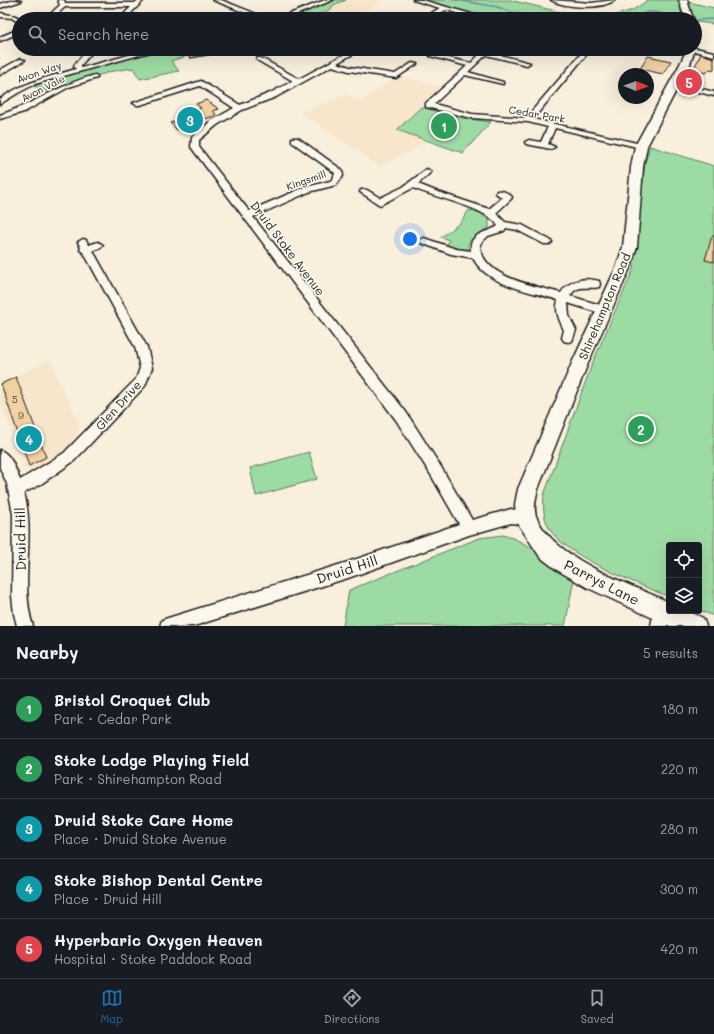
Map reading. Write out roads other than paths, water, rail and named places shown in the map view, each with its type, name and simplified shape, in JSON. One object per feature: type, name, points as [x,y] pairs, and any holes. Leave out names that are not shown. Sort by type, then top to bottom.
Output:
[{"type":"main road","points":[[683,0],[687,12]]},
{"type":"main road","name":"Shirehampton Road","points":[[526,518],[525,504],[528,489],[561,412],[580,362],[623,268],[630,247],[634,223],[637,167],[640,146],[674,84],[687,56]]},
{"type":"main road","name":"Parrys Lane","points":[[526,518],[547,550],[564,563],[660,619],[695,626]]},
{"type":"street","points":[[128,12],[140,0]]},
{"type":"street","points":[[216,0],[248,12]]},
{"type":"street","points":[[298,12],[330,0]]},
{"type":"street","points":[[416,0],[460,12]]},
{"type":"street","points":[[554,0],[588,5],[601,4],[612,0]]},
{"type":"street","points":[[0,6],[18,1]]},
{"type":"street","points":[[57,12],[62,2],[135,5]]},
{"type":"street","points":[[437,12],[445,8]]},
{"type":"street","points":[[0,15],[12,17]]},
{"type":"street","points":[[0,39],[12,33]]},
{"type":"street","points":[[702,52],[714,54]]},
{"type":"street","points":[[79,69],[77,67],[78,64],[85,56]]},
{"type":"street","name":"Avon Way","points":[[0,102],[27,86],[79,69],[130,56]]},
{"type":"street","name":"Druid Stoke Avenue","points":[[346,56],[273,95],[239,108],[214,123],[195,139],[194,143],[247,216],[401,416],[436,471],[469,528]]},
{"type":"street","points":[[437,56],[472,65]]},
{"type":"street","points":[[464,73],[482,56]]},
{"type":"street","points":[[505,56],[523,61]]},
{"type":"street","points":[[528,120],[582,56]]},
{"type":"street","points":[[258,59],[298,81]]},
{"type":"street","points":[[0,73],[22,60]]},
{"type":"street","points":[[332,64],[386,76],[396,76],[414,64]]},
{"type":"street","points":[[464,73],[497,80]]},
{"type":"street","name":"Cedar Park","points":[[464,73],[429,105],[472,116],[528,120],[640,146]]},
{"type":"street","name":"Avon Vale","points":[[0,117],[21,110],[67,86],[95,77]]},
{"type":"street","points":[[137,103],[201,83],[239,108]]},
{"type":"street","points":[[674,84],[714,94]]},
{"type":"street","points":[[529,142],[548,146],[552,126]]},
{"type":"street","name":"Kingsmill","points":[[247,216],[306,190],[333,183],[337,180],[339,172],[294,139]]},
{"type":"street","points":[[364,192],[380,202],[412,184],[427,172]]},
{"type":"street","points":[[412,184],[490,214],[503,225],[519,227],[547,242]]},
{"type":"street","points":[[490,214],[508,196],[500,193]]},
{"type":"street","points":[[503,225],[501,229],[485,234],[475,243],[475,255],[487,270],[499,278],[603,310]]},
{"type":"street","points":[[424,241],[441,244],[455,252],[475,255]]},
{"type":"street","name":"Glen Drive","points":[[17,489],[36,479],[69,457],[141,382],[146,368],[141,347],[84,246],[98,245]]},
{"type":"street","points":[[568,338],[570,330],[561,308],[567,291],[572,286],[580,283],[595,284]]},
{"type":"street","name":"Druid Hill","points":[[0,456],[17,489],[21,511],[22,529],[20,596],[22,616],[25,626]]},
{"type":"street","name":"Druid Hill","points":[[168,626],[348,570],[469,528],[512,516],[526,518]]},
{"type":"waterway","points":[[456,0],[498,7],[510,12]]},
{"type":"waterway","points":[[648,12],[655,12]]},
{"type":"waterway","points":[[702,20],[714,19]]},
{"type":"place","name":"Hyperbaric Oxygen Heaven","points":[[689,82]]},
{"type":"place","name":"Druid Stoke Care Home","points":[[190,120]]},
{"type":"place","name":"Bristol Croquet Club","points":[[444,126]]},
{"type":"place","name":"Stoke Lodge Playing Field","points":[[641,429]]},
{"type":"place","name":"Stoke Bishop Dental Centre","points":[[29,439]]}]
